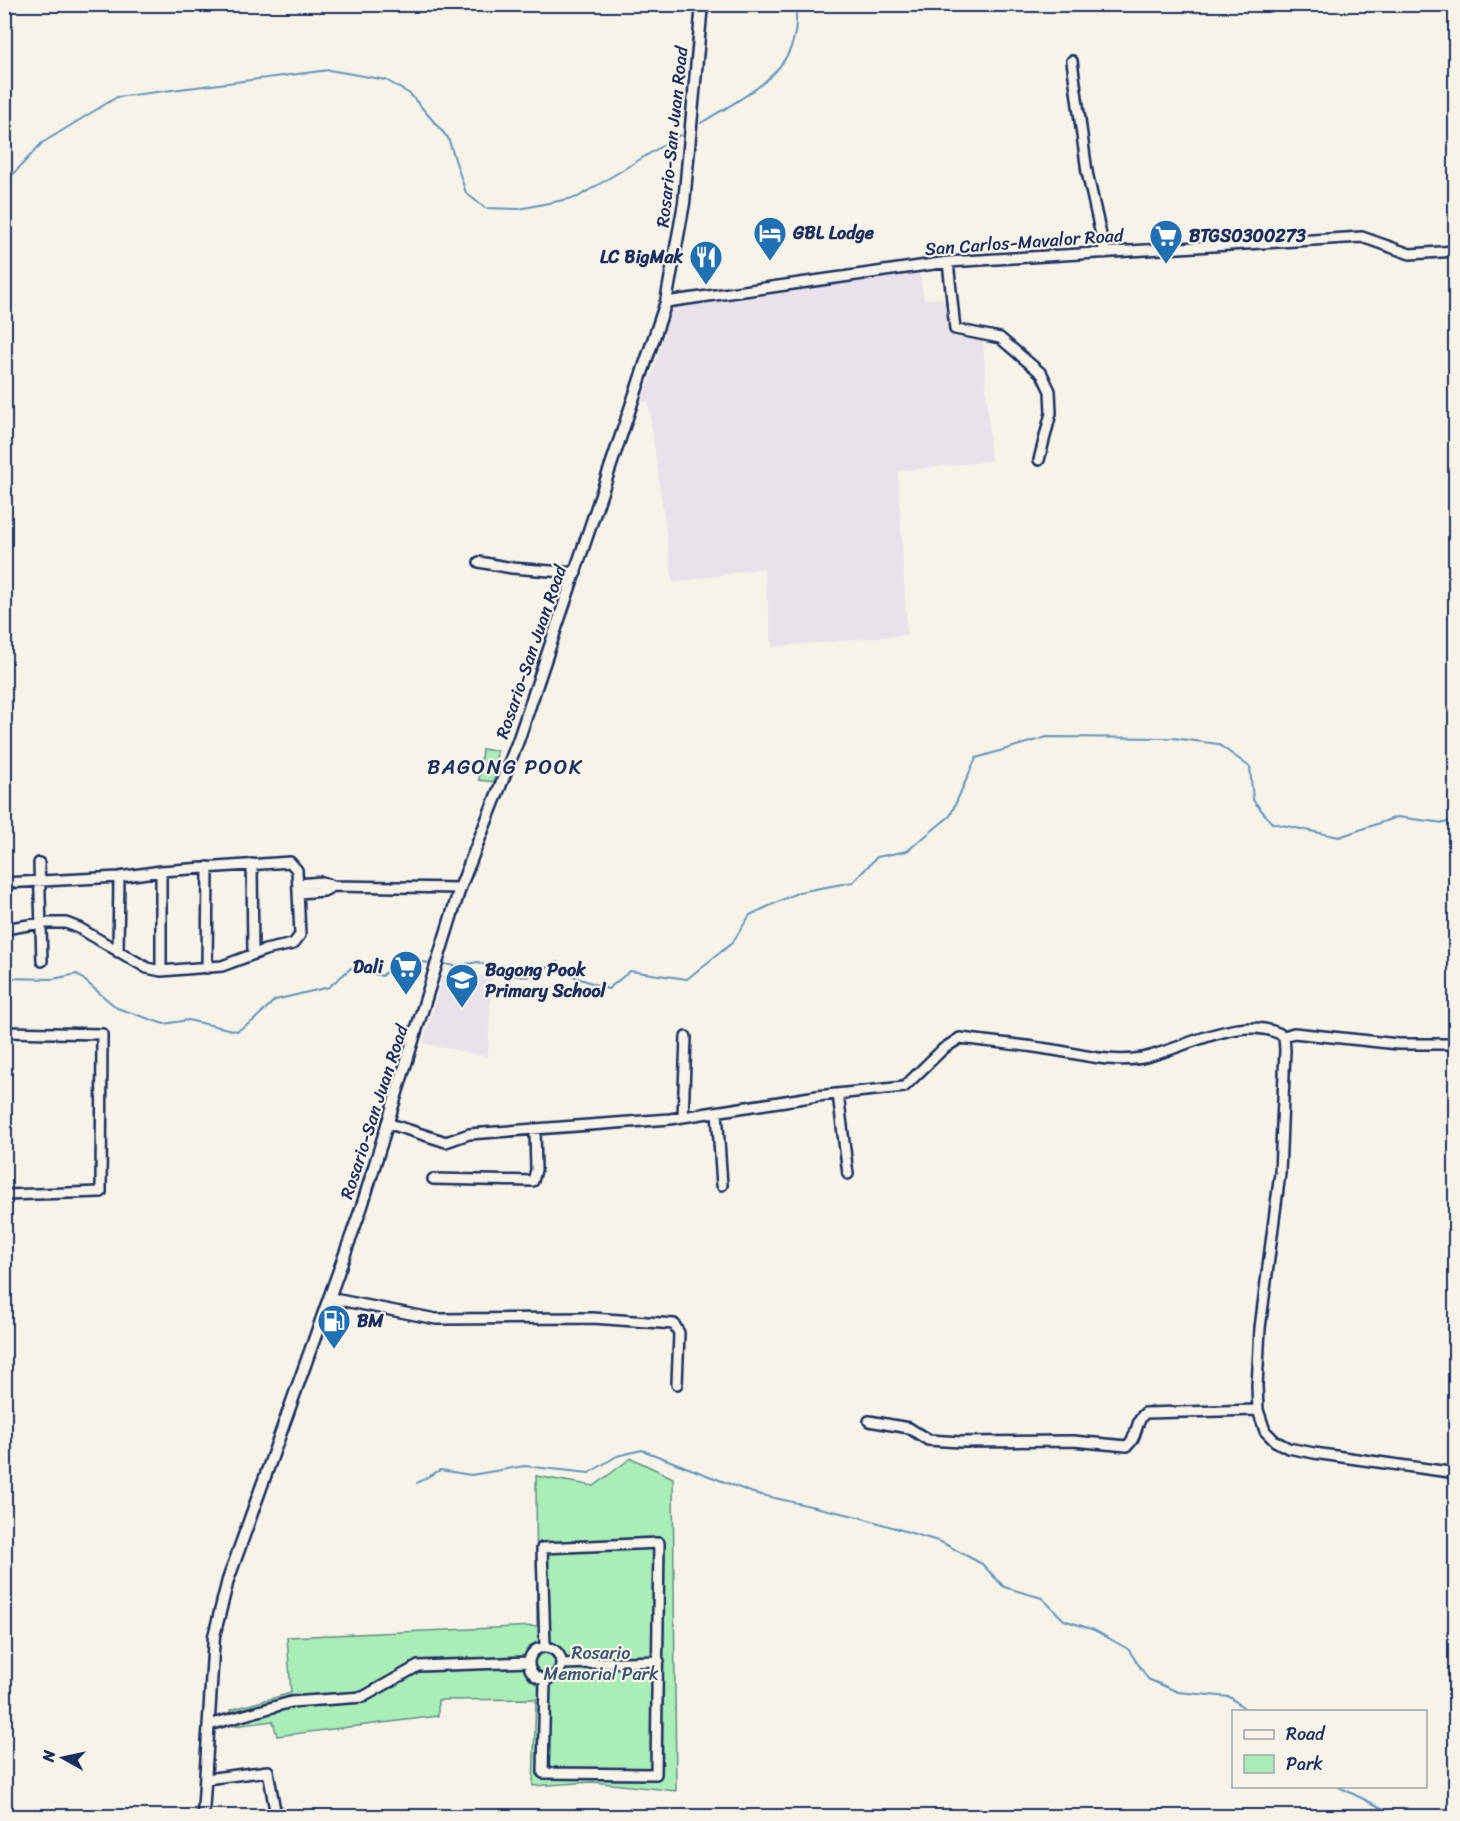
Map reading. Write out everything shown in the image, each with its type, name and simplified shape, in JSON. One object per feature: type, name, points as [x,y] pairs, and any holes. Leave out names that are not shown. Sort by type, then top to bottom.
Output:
[{"type":"main road","name":"Rosario-San Juan Road","points":[[203,1816],[214,1636],[219,1610],[329,1298],[387,1123],[460,888],[518,741],[666,302],[684,203],[702,4]]},
{"type":"street","points":[[1072,61],[1087,172],[1105,253]]},
{"type":"street","name":"San Carlos-Mavalor Road","points":[[666,302],[948,262],[1362,237],[1410,254],[1455,251]]},
{"type":"street","points":[[948,262],[955,329],[963,333],[978,331],[1000,338],[1042,374],[1050,391],[1051,413],[1039,460]]},
{"type":"street","points":[[479,562],[512,568],[576,573]]},
{"type":"street","points":[[39,863],[42,961]]},
{"type":"street","points":[[4,883],[119,877],[208,867],[294,863],[298,888],[300,935],[297,941],[229,964],[161,971],[147,968],[79,928],[66,923],[41,923],[4,929]]},
{"type":"street","points":[[252,864],[253,954]]},
{"type":"street","points":[[207,968],[208,867]]},
{"type":"street","points":[[160,871],[161,971]]},
{"type":"street","points":[[118,952],[119,877]]},
{"type":"street","points":[[298,888],[322,882],[333,886],[460,888]]},
{"type":"street","points":[[387,1123],[446,1142],[469,1134],[535,1131],[683,1117],[838,1094],[904,1087],[943,1049],[960,1038],[1046,1048],[1108,1060],[1143,1058],[1201,1037],[1244,1029],[1274,1030],[1284,1036],[1294,1033],[1398,1044],[1455,1044]]},
{"type":"street","points":[[4,1032],[102,1034],[102,1068],[101,1192],[4,1195]]},
{"type":"street","points":[[1284,1036],[1280,1173],[1260,1328],[1258,1410],[1265,1431],[1275,1441],[1288,1448],[1455,1473]]},
{"type":"street","points":[[683,1117],[686,1037]]},
{"type":"street","points":[[838,1094],[848,1174]]},
{"type":"street","points":[[717,1112],[722,1185]]},
{"type":"street","points":[[433,1179],[533,1181],[536,1170],[535,1131]]},
{"type":"street","points":[[329,1298],[436,1319],[593,1318],[674,1324],[679,1334],[677,1384]]},
{"type":"street","points":[[869,1421],[909,1428],[928,1440],[1073,1442],[1127,1446],[1133,1441],[1140,1417],[1145,1413],[1258,1410]]},
{"type":"street","points":[[545,1647],[542,1548],[659,1543],[656,1774],[543,1773],[545,1679]]},
{"type":"street","points":[[545,1647],[555,1650],[561,1664],[554,1676],[545,1679],[535,1676],[529,1662],[534,1651],[545,1647]]},
{"type":"street","points":[[561,1664],[658,1660]]},
{"type":"street","points":[[210,1725],[291,1702],[363,1697],[418,1666],[529,1662]]},
{"type":"street","points":[[206,1779],[268,1771],[276,1816]]},
{"type":"shaded area","points":[[919,271],[924,299],[949,298],[954,337],[983,341],[991,461],[898,471],[907,635],[772,647],[764,568],[673,583],[648,401],[640,403],[654,370],[672,304]]},
{"type":"shaded area","name":"Bagong Pook Primary School","points":[[443,975],[492,976],[488,1057],[423,1043]]},
{"type":"green space","points":[[482,749],[497,751],[494,782],[479,780]]},
{"type":"green space","name":"Rosario Memorial Park","points":[[631,1458],[673,1478],[676,1791],[593,1782],[533,1786],[536,1699],[438,1700],[438,1716],[277,1736],[273,1721],[233,1726],[230,1710],[291,1693],[287,1637],[537,1626],[536,1476],[594,1486]]},
{"type":"waterway","points":[[701,123],[743,98],[769,78],[780,66],[789,52],[794,37],[796,4]]},
{"type":"waterway","points":[[4,184],[42,143],[117,97],[329,70],[386,80],[410,94],[448,138],[466,193],[485,208],[519,209],[578,197],[680,135]]},
{"type":"waterway","points":[[439,963],[455,966],[478,962],[505,974],[527,977],[558,962],[575,977],[608,989],[630,971],[687,979],[732,943],[750,915],[799,892],[853,882],[877,857],[907,851],[950,816],[976,758],[1047,737],[1173,738],[1218,744],[1250,767],[1253,800],[1272,823],[1339,837],[1397,817],[1444,823],[1456,819]]},
{"type":"waterway","points":[[4,978],[53,979],[77,974],[117,1008],[164,1024],[188,1020],[237,1031],[253,1021],[275,1000],[329,987],[351,968],[382,976],[396,960],[433,963]]},
{"type":"waterway","points":[[417,1483],[440,1470],[471,1475],[524,1466],[589,1473],[617,1456],[642,1450],[753,1493],[859,1517],[941,1542],[982,1564],[1004,1587],[1042,1598],[1064,1620],[1094,1630],[1128,1649],[1148,1679],[1178,1692],[1230,1697],[1246,1710]]},
{"type":"waterway","points":[[1341,1788],[1398,1816]]},
{"type":"place","name":"GBL Lodge","points":[[770,262]]},
{"type":"place","name":"BTGS0300273","points":[[1166,265]]},
{"type":"place","name":"LC BigMak","points":[[706,286]]},
{"type":"place","name":"Dali","points":[[406,996]]},
{"type":"place","name":"Bagong Pook Primary School","points":[[462,1009]]},
{"type":"place","name":"BM","points":[[334,1350]]},
{"type":"district","name":"BAGONG POOK","points":[[505,767]]}]
